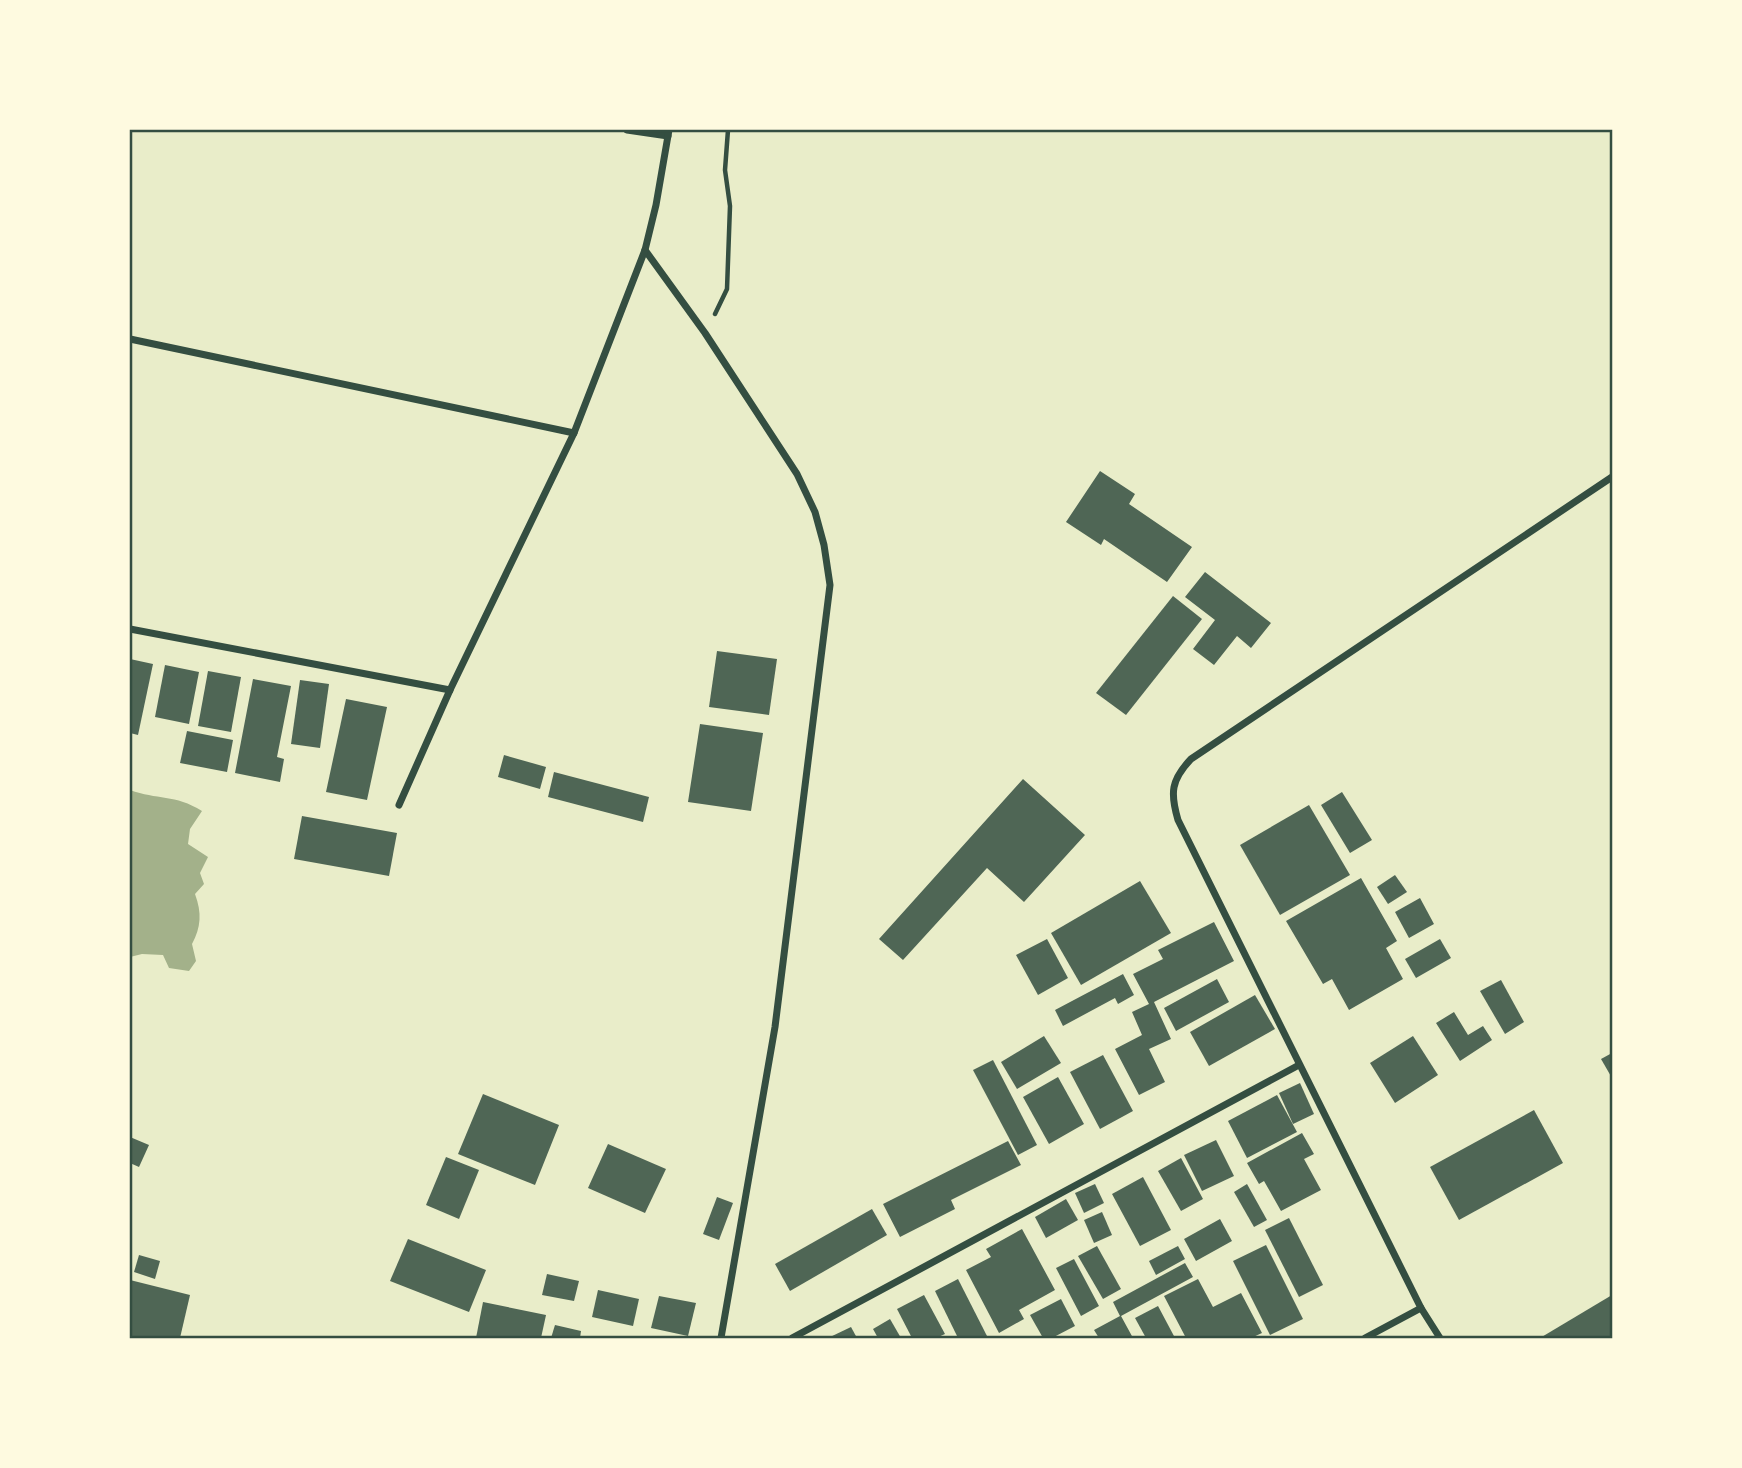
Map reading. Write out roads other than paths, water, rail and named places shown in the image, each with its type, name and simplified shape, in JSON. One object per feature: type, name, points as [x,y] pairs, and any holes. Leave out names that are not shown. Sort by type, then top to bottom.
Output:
[{"type":"street","points":[[399,805],[450,690],[575,433],[645,250],[656,205],[668,133],[627,130]]},
{"type":"street","points":[[645,250],[705,334],[797,474],[815,512],[824,545],[830,585],[775,1027],[721,1339]]},
{"type":"street","points":[[130,339],[575,433]]},
{"type":"street","points":[[1440,1339],[1421,1308],[1178,820],[1173,803],[1173,787],[1178,772],[1191,759],[1612,477]]},
{"type":"street","points":[[130,629],[450,690]]},
{"type":"street","points":[[792,1339],[1299,1065]]},
{"type":"street","points":[[1366,1339],[1421,1308]]}]
